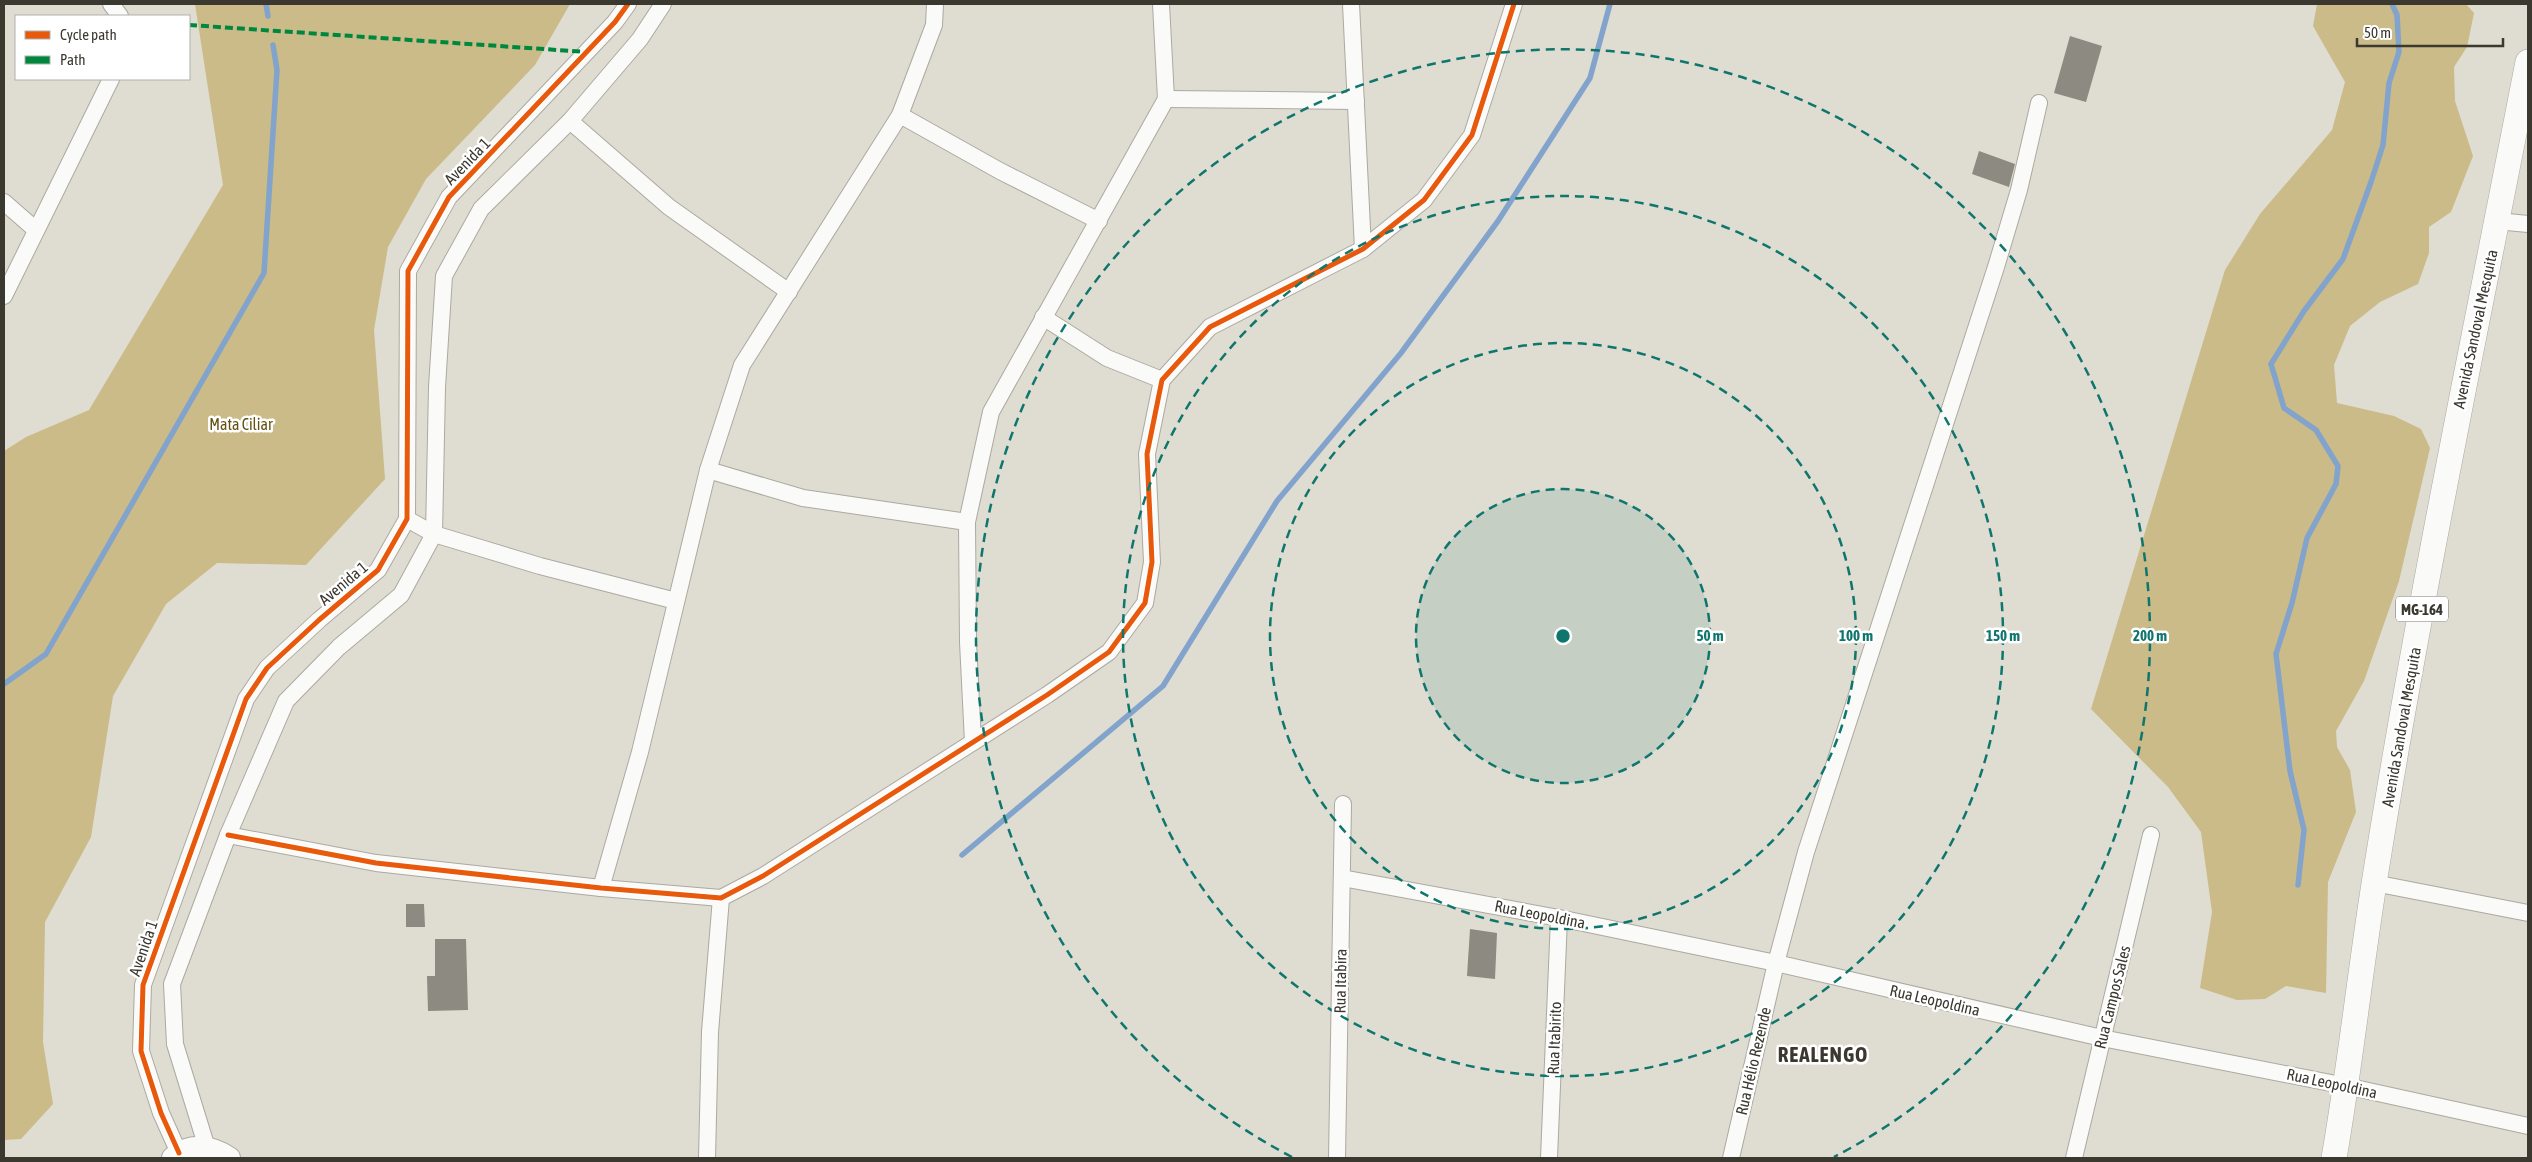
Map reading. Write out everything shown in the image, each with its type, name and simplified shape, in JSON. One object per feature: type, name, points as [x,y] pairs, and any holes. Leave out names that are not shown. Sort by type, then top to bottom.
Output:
[{"type":"main road","name":"Avenida Sandoval Mesquita","points":[[2334,1158],[2346,1086],[2374,883],[2451,447],[2528,62]]},
{"type":"main road","points":[[176,1156],[192,1148],[207,1148],[220,1152],[229,1158]]},
{"type":"street","points":[[111,4],[119,15]]},
{"type":"street","name":"Avenida 1","points":[[176,1156],[141,1051],[143,985],[246,699],[267,668],[318,620],[378,570],[407,519],[408,271],[449,197],[615,22],[628,4]]},
{"type":"street","points":[[207,1148],[175,1044],[172,984],[228,836],[286,701],[338,647],[401,595],[434,534],[437,387],[444,276],[481,209],[570,121],[640,39],[663,4]]},
{"type":"street","points":[[600,888],[640,752],[708,470],[742,365],[900,115],[934,26],[935,4]]},
{"type":"street","points":[[973,742],[968,642],[967,522],[991,412],[1166,99],[1161,4]]},
{"type":"street","points":[[1351,4],[1363,249]]},
{"type":"street","points":[[228,836],[376,863],[600,888],[721,898],[763,876],[973,742],[1108,652],[1145,603],[1152,562],[1147,454],[1162,380],[1210,327],[1363,249],[1424,200],[1472,135],[1514,4]]},
{"type":"street","points":[[4,296],[111,80]]},
{"type":"street","points":[[1166,99],[1356,101]]},
{"type":"street","name":"Rua Hélio Rezende","points":[[1731,1158],[1776,963],[1809,842],[1996,267],[2018,190],[2039,103]]},
{"type":"street","points":[[900,115],[1000,171],[1099,221]]},
{"type":"street","points":[[570,121],[669,207],[789,292]]},
{"type":"street","points":[[4,202],[36,230]]},
{"type":"street","points":[[2497,221],[2528,224]]},
{"type":"street","points":[[1043,317],[1107,358],[1162,380]]},
{"type":"street","points":[[708,470],[804,498],[967,522]]},
{"type":"street","points":[[407,519],[434,534],[540,566],[676,601]]},
{"type":"street","name":"Rua Itabira","points":[[1337,1158],[1343,804]]},
{"type":"street","name":"Rua Campos Sales","points":[[2074,1158],[2151,836]]},
{"type":"street","name":"Rua Leopoldina","points":[[1342,878],[1559,918],[1776,963],[2102,1038],[2346,1086],[2528,1126]]},
{"type":"street","points":[[2374,883],[2528,913]]},
{"type":"street","points":[[707,1158],[710,1032],[721,898]]},
{"type":"street","name":"Rua Itabirito","points":[[1549,1158],[1559,918]]},
{"type":"green space","name":"Mata Ciliar","points":[[195,4],[570,4],[535,65],[426,179],[388,247],[374,330],[385,479],[306,565],[217,563],[166,604],[113,696],[91,837],[45,922],[43,1042],[53,1104],[21,1139],[4,1140],[4,451],[26,437],[89,410],[223,185]]},
{"type":"green space","points":[[2317,4],[2466,4],[2474,13],[2467,47],[2454,67],[2455,101],[2473,156],[2451,212],[2429,227],[2429,253],[2418,284],[2380,302],[2350,326],[2334,365],[2337,403],[2394,416],[2421,429],[2430,448],[2399,581],[2364,681],[2336,731],[2337,747],[2350,770],[2356,812],[2328,882],[2326,993],[2286,986],[2265,999],[2237,1000],[2200,988],[2212,912],[2201,832],[2168,787],[2091,709],[2225,270],[2260,214],[2332,130],[2345,82],[2313,26]]},
{"type":"building","points":[[2070,36],[2102,46],[2086,102],[2054,93]]},
{"type":"building","points":[[1979,151],[2015,164],[2009,187],[1972,174]]},
{"type":"building","points":[[406,904],[424,904],[425,927],[406,927]]},
{"type":"building","points":[[1470,929],[1497,933],[1495,979],[1467,976]]},
{"type":"building","points":[[435,939],[466,939],[468,1010],[428,1011],[427,976],[435,976]]},
{"type":"waterway","points":[[266,4],[268,16]]},
{"type":"waterway","points":[[962,855],[1163,686],[1277,501],[1401,353],[1498,221],[1590,78],[1610,4]]},
{"type":"waterway","points":[[2298,885],[2304,830],[2290,771],[2276,654],[2292,603],[2307,538],[2336,484],[2338,466],[2316,430],[2284,408],[2271,364],[2304,311],[2343,259],[2371,182],[2383,145],[2389,83],[2399,52],[2397,15],[2392,4]]},
{"type":"waterway","points":[[4,684],[46,654],[264,273],[277,70],[273,45]]},
{"type":"marked path","points":[[190,25],[587,52]]},
{"type":"cycle path","points":[[179,1153],[161,1113],[141,1051],[143,985],[246,699],[267,668],[319,620],[378,570],[407,519],[408,271],[449,197],[615,22],[628,4]]},
{"type":"cycle path","points":[[228,835],[376,863],[601,888],[721,898],[763,876],[1047,695],[1109,652],[1145,603],[1152,562],[1147,454],[1162,380],[1210,327],[1363,249],[1424,200],[1472,135],[1514,4]]},
{"type":"district","name":"REALENGO","points":[[1823,1054]]}]
